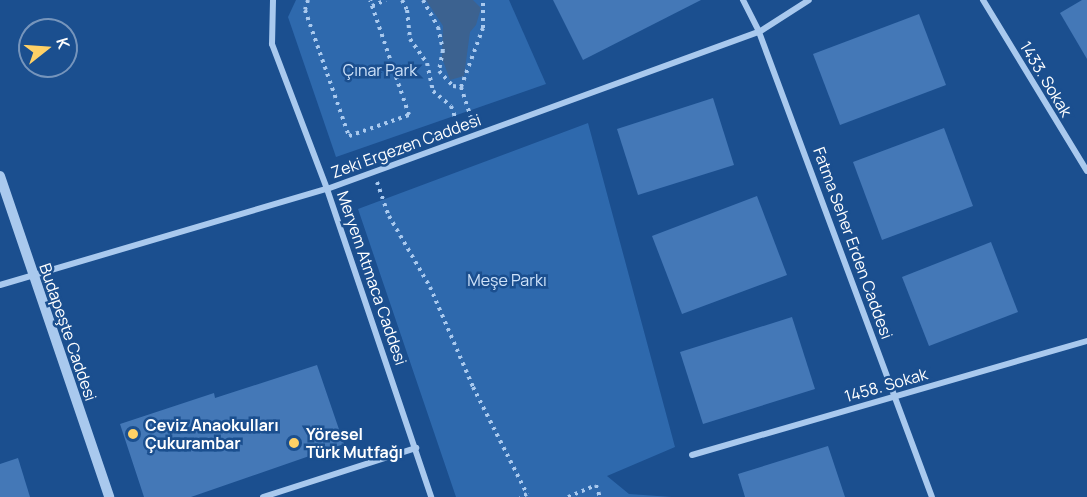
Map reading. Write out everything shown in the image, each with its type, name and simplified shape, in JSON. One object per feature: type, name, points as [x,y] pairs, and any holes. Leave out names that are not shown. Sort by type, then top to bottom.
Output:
[{"type":"street","name":"Meryem Atmaca Caddesi","points":[[273,0],[272,44],[327,189],[431,497]]},
{"type":"street","name":"Fatma Seher Erden Caddesi","points":[[742,0],[759,32],[932,497]]},
{"type":"street","name":"Zeki Ergezen Caddesi","points":[[0,285],[327,189],[759,32],[809,0]]},
{"type":"street","name":"1433. Sokak","points":[[983,0],[1087,171]]},
{"type":"street","name":"Budapeşte Caddesi","points":[[0,176],[109,497]]},
{"type":"street","name":"1458. Sokak","points":[[692,455],[1087,341]]},
{"type":"street","points":[[263,497],[416,448]]},
{"type":"path","points":[[308,0],[305,10],[349,136],[409,115],[370,0]]},
{"type":"path","points":[[372,6],[386,0]]},
{"type":"path","points":[[402,0],[410,39],[427,63],[433,91],[451,106],[463,140]]},
{"type":"path","points":[[423,0],[438,27],[442,50],[439,71],[453,86],[462,87]]},
{"type":"path","points":[[477,135],[462,87],[483,28],[483,0]]},
{"type":"path","points":[[373,172],[389,216],[430,287],[473,387],[528,495],[520,497]]},
{"type":"path","points":[[567,497],[580,494],[596,486],[600,497]]},
{"type":"green space","name":"Çınar Park","points":[[296,0],[509,0],[546,84],[336,157],[288,17]]},
{"type":"green space","name":"Meşe Parkı","points":[[588,123],[675,447],[607,476],[629,494],[672,497],[456,497],[358,209]]},
{"type":"shaded area","points":[[426,0],[473,0],[481,8],[476,25],[470,32],[464,76],[450,80],[442,58],[443,26]]},
{"type":"building","points":[[553,0],[701,0],[583,60]]},
{"type":"building","points":[[1082,0],[1087,0],[1087,59],[1060,13]]},
{"type":"building","points":[[919,14],[946,85],[840,125],[813,54]]},
{"type":"building","points":[[713,98],[734,165],[638,195],[617,129]]},
{"type":"building","points":[[944,128],[973,206],[882,240],[853,162]]},
{"type":"building","points":[[757,196],[787,275],[682,314],[652,236]]},
{"type":"building","points":[[991,242],[1018,312],[929,346],[902,277]]},
{"type":"building","points":[[792,317],[815,389],[703,424],[680,352]]},
{"type":"building","points":[[317,365],[344,444],[191,497],[144,497],[120,424],[214,393],[215,398]]},
{"type":"building","points":[[828,446],[845,497],[745,497],[738,474]]},
{"type":"building","points":[[18,458],[30,497],[0,497],[0,464]]},
{"type":"place","name":"Ceviz Anaokulları Çukurambar","points":[[133,434]]},
{"type":"place","name":"Yöresel Türk Mutfağı","points":[[294,443]]}]
